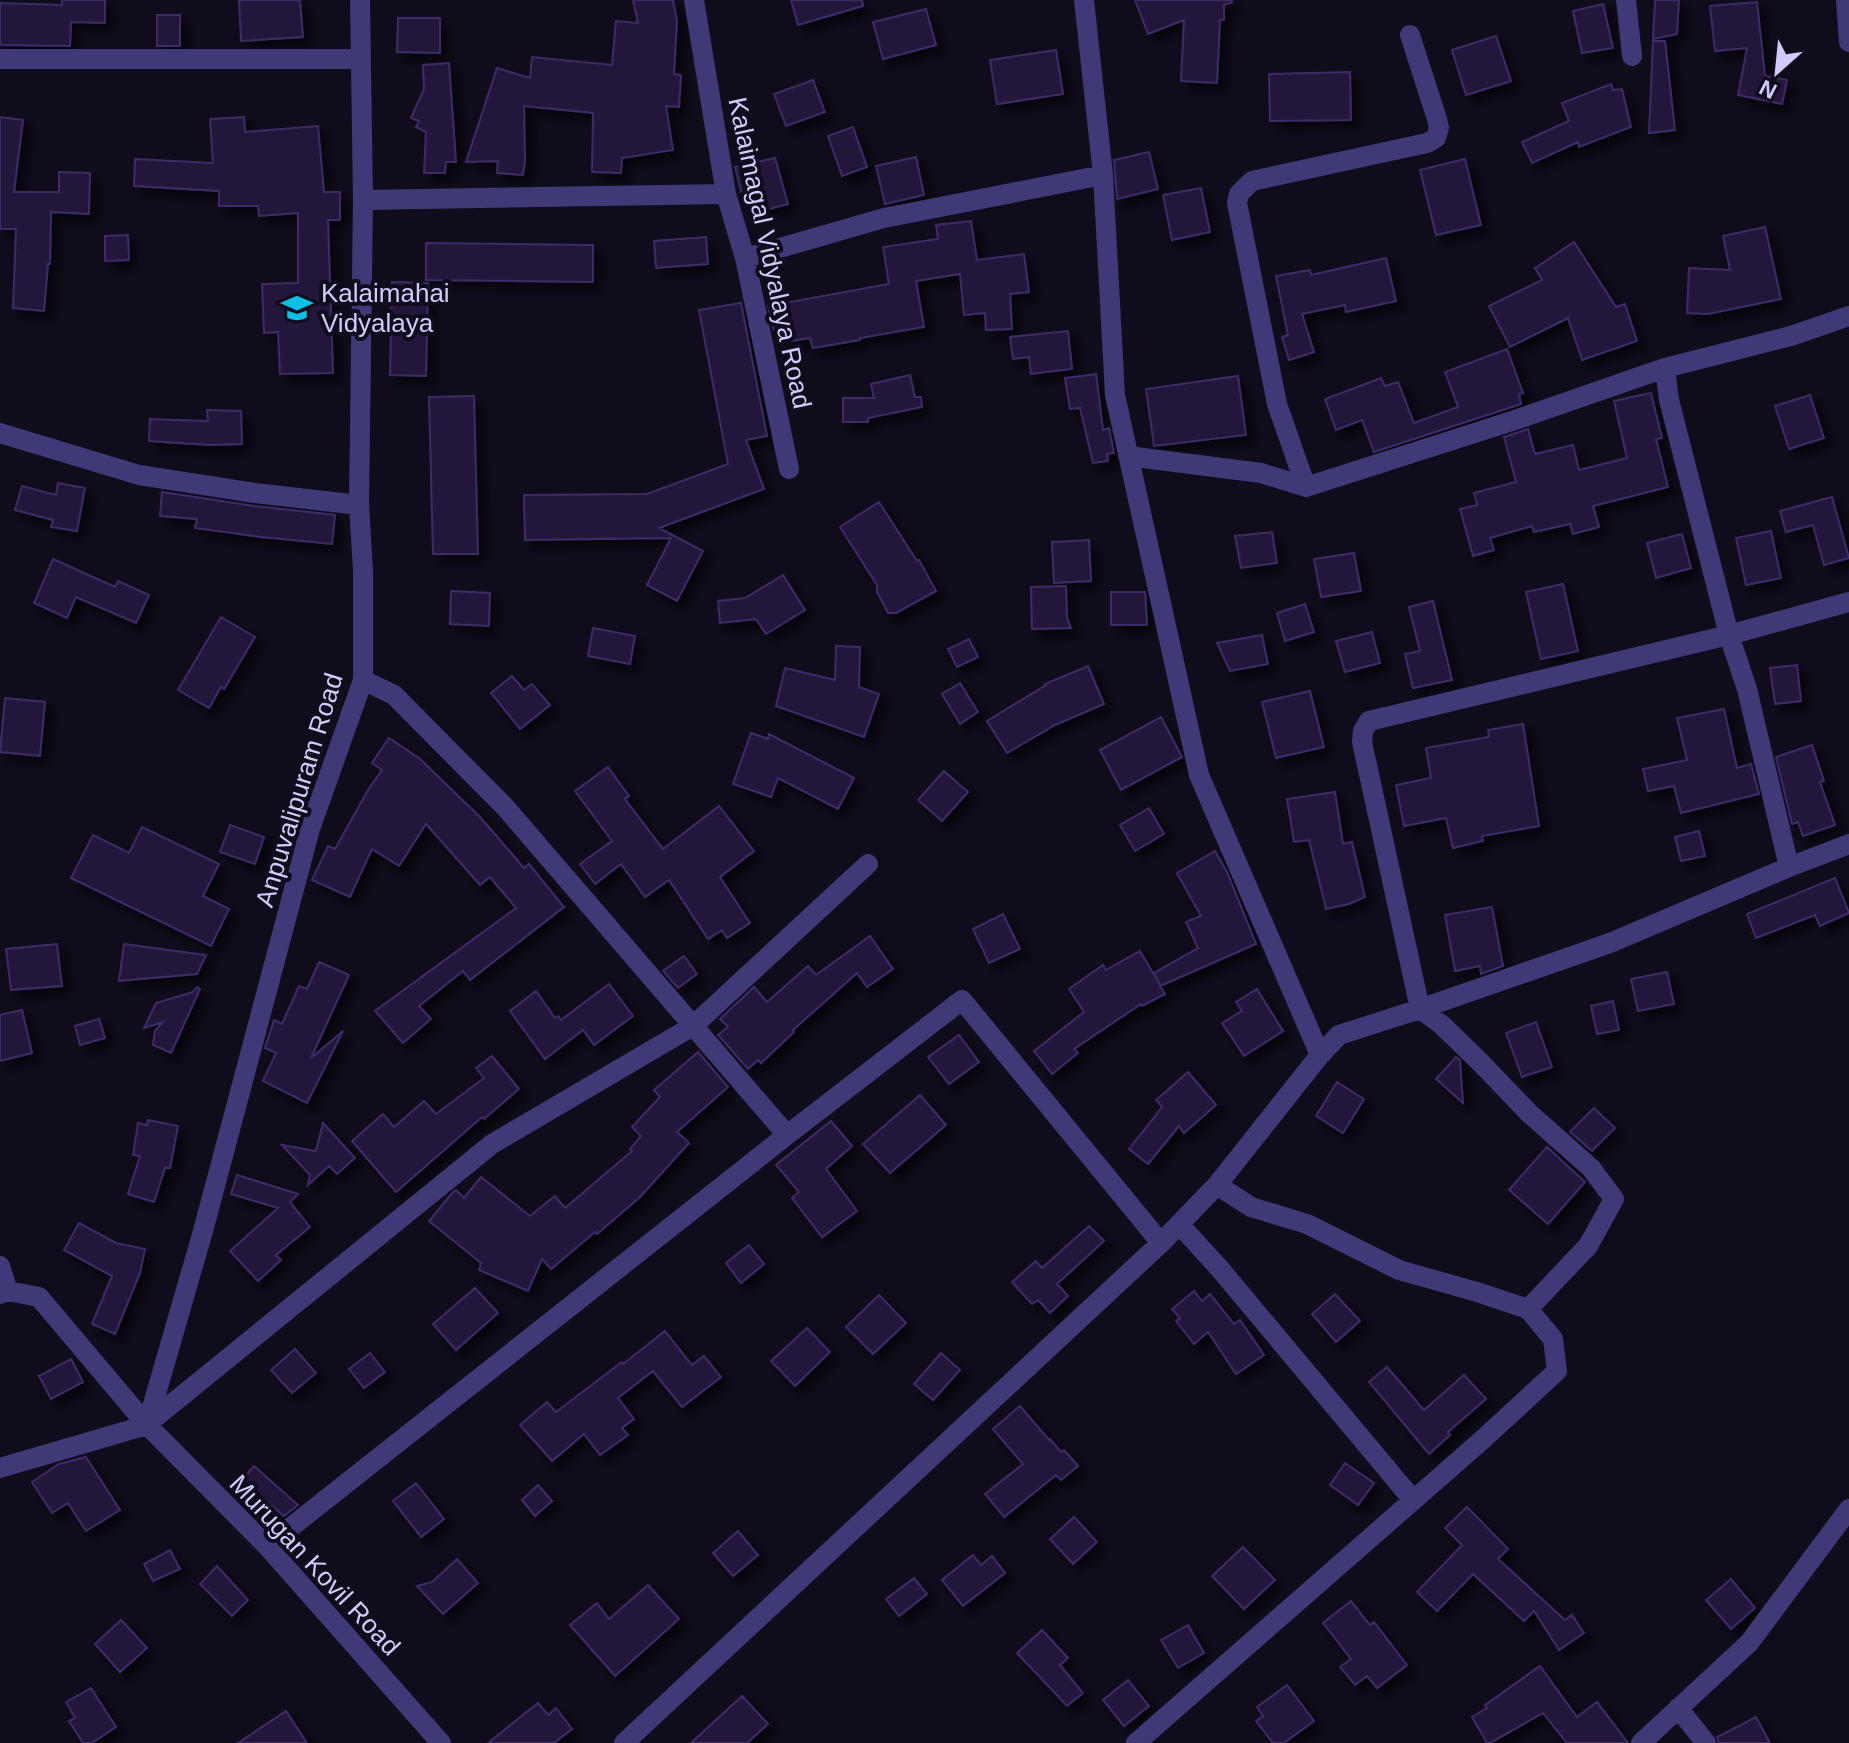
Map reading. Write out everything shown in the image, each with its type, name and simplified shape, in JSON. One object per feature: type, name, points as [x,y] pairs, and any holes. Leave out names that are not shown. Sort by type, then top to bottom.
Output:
[{"type":"street","name":"Anpuvalipuram Road","points":[[147,1425],[203,1231],[310,829],[363,680],[363,570],[359,505],[363,200],[360,0]]},
{"type":"street","name":"Kalaimagal Vidyalaya Road","points":[[694,0],[726,194],[745,258],[789,469]]},
{"type":"street","points":[[1084,0],[1103,175],[1115,395],[1199,775],[1320,1055]]},
{"type":"street","points":[[1626,0],[1632,56]]},
{"type":"street","points":[[1846,0],[1849,42]]},
{"type":"street","points":[[1306,487],[1277,404],[1237,203],[1239,194],[1252,181],[1427,143],[1436,138],[1439,128],[1437,119],[1410,35]]},
{"type":"street","points":[[0,59],[360,59]]},
{"type":"street","points":[[745,258],[884,218],[1103,175]]},
{"type":"street","points":[[363,200],[726,194]]},
{"type":"street","points":[[1128,456],[1261,473],[1306,487],[1665,368],[1791,336],[1849,316]]},
{"type":"street","points":[[1665,368],[1669,400],[1729,635],[1747,689],[1789,867]]},
{"type":"street","points":[[0,433],[139,475],[359,505]]},
{"type":"street","points":[[1528,1309],[1588,1246],[1614,1199],[1591,1168],[1530,1114],[1442,1025],[1420,1009],[1362,742],[1363,731],[1369,721],[1729,635],[1849,602]]},
{"type":"street","points":[[363,680],[394,695],[505,807],[787,1135]]},
{"type":"street","points":[[624,1743],[1161,1243],[1217,1185],[1339,1035],[1610,943],[1849,844]]},
{"type":"street","points":[[0,1468],[147,1425],[492,1144],[693,1026],[868,864]]},
{"type":"street","points":[[267,1546],[962,1000],[1161,1243]]},
{"type":"street","points":[[1136,1743],[1557,1371],[1553,1339],[1528,1309],[1399,1270],[1307,1224],[1251,1207],[1217,1185]]},
{"type":"street","points":[[1179,1224],[1413,1500]]},
{"type":"street","points":[[0,1266],[4,1293]]},
{"type":"street","name":"Murugan Kovil Road","points":[[4,1293],[39,1297],[147,1425],[267,1546],[441,1743]]},
{"type":"street","points":[[1641,1743],[1749,1643],[1849,1509]]},
{"type":"street","points":[[1678,1708],[1706,1743]]},
{"type":"building","points":[[62,0],[105,0],[105,23],[71,22],[70,46],[0,45],[0,3],[62,5]]},
{"type":"building","points":[[239,0],[300,0],[303,37],[241,41]]},
{"type":"building","points":[[633,0],[673,0],[677,21],[674,74],[681,75],[679,107],[666,106],[673,150],[622,158],[621,173],[592,172],[593,113],[524,106],[523,175],[497,173],[498,161],[466,162],[497,68],[530,78],[532,57],[612,65],[616,21],[638,23]]},
{"type":"building","points":[[791,0],[862,0],[863,6],[798,25]]},
{"type":"building","points":[[1135,0],[1232,0],[1224,5],[1224,20],[1220,20],[1217,83],[1181,81],[1184,20],[1148,34]]},
{"type":"building","points":[[1655,0],[1679,0],[1677,34],[1653,39]]},
{"type":"building","points":[[1757,2],[1765,76],[1787,80],[1782,104],[1738,95],[1747,48],[1715,51],[1710,6]]},
{"type":"building","points":[[1603,4],[1613,48],[1582,53],[1573,11]]},
{"type":"building","points":[[926,9],[936,45],[883,59],[873,22]]},
{"type":"building","points":[[157,15],[180,15],[180,46],[157,46]]},
{"type":"building","points":[[398,18],[440,18],[440,53],[397,52]]},
{"type":"building","points":[[1496,36],[1511,81],[1466,95],[1452,50]]},
{"type":"building","points":[[1653,41],[1665,41],[1675,130],[1649,133]]},
{"type":"building","points":[[1056,50],[1063,94],[997,104],[990,60]]},
{"type":"building","points":[[449,63],[456,162],[446,162],[445,173],[424,173],[426,132],[416,127],[419,121],[411,118],[424,89],[423,65]]},
{"type":"building","points":[[1350,72],[1351,120],[1270,121],[1269,74]]},
{"type":"building","points":[[813,80],[825,112],[786,126],[774,94]]},
{"type":"building","points":[[1611,84],[1613,90],[1622,89],[1631,127],[1579,147],[1578,142],[1532,163],[1522,142],[1569,121],[1562,103]]},
{"type":"building","points":[[0,117],[23,120],[14,192],[59,192],[59,172],[90,173],[89,214],[51,212],[50,264],[44,311],[13,308],[16,229],[0,229]]},
{"type":"building","points":[[244,117],[245,132],[318,126],[324,192],[340,192],[340,220],[328,220],[333,373],[280,374],[278,332],[264,333],[262,284],[298,283],[298,213],[259,216],[258,206],[219,206],[219,191],[134,186],[135,159],[213,163],[210,119]]},
{"type":"building","points":[[853,127],[867,167],[842,176],[828,136]]},
{"type":"building","points":[[1149,152],[1158,189],[1117,199],[1114,160]]},
{"type":"building","points":[[916,157],[924,195],[885,204],[876,166]]},
{"type":"building","points":[[775,158],[788,204],[754,213],[749,194],[742,195],[735,167]]},
{"type":"building","points":[[1465,159],[1481,225],[1436,235],[1420,170]]},
{"type":"building","points":[[1201,188],[1210,232],[1172,240],[1163,195]]},
{"type":"building","points":[[971,221],[977,260],[1024,254],[1029,292],[1010,294],[1012,329],[986,330],[985,313],[964,315],[960,274],[916,281],[924,327],[813,348],[810,338],[792,341],[789,328],[774,331],[768,306],[889,284],[883,247],[938,239],[936,225]]},
{"type":"building","points":[[1765,227],[1781,299],[1708,314],[1687,313],[1689,268],[1730,270],[1723,236]]},
{"type":"building","points":[[128,235],[129,260],[105,261],[105,236]]},
{"type":"building","points":[[706,237],[708,264],[656,268],[654,241]]},
{"type":"building","points":[[1574,242],[1616,307],[1625,304],[1637,341],[1582,360],[1568,318],[1510,347],[1489,306],[1542,280],[1535,268]]},
{"type":"building","points":[[426,243],[593,245],[593,282],[426,280]]},
{"type":"building","points":[[1386,258],[1396,301],[1346,312],[1345,305],[1302,314],[1314,352],[1289,360],[1282,337],[1288,335],[1276,276],[1310,270],[1311,275]]},
{"type":"building","points":[[392,282],[428,283],[426,376],[390,375]]},
{"type":"building","points":[[741,303],[767,436],[746,440],[764,489],[659,528],[703,551],[677,601],[647,585],[671,538],[525,540],[524,495],[647,494],[728,464],[699,310]]},
{"type":"building","points":[[1068,331],[1072,369],[1031,374],[1029,357],[1013,359],[1010,337]]},
{"type":"building","points":[[1507,349],[1523,393],[1519,394],[1521,404],[1374,452],[1362,420],[1336,430],[1325,399],[1381,378],[1385,386],[1398,382],[1414,423],[1458,407],[1445,372]]},
{"type":"building","points":[[1096,374],[1103,430],[1109,428],[1114,453],[1107,454],[1108,461],[1093,463],[1080,408],[1070,409],[1065,378]]},
{"type":"building","points":[[910,375],[915,397],[921,397],[922,407],[868,418],[868,422],[843,422],[843,398],[874,398],[871,384]]},
{"type":"building","points":[[1238,376],[1246,435],[1154,446],[1146,389]]},
{"type":"building","points":[[1651,393],[1662,438],[1656,439],[1668,487],[1593,506],[1599,527],[1573,534],[1570,524],[1534,532],[1532,526],[1490,538],[1494,550],[1473,556],[1460,509],[1477,505],[1474,493],[1516,482],[1504,437],[1528,429],[1535,454],[1573,445],[1579,470],[1627,458],[1614,401]]},
{"type":"building","points":[[1810,395],[1824,438],[1789,449],[1775,406]]},
{"type":"building","points":[[474,396],[478,554],[433,554],[429,397]]},
{"type":"building","points":[[207,410],[241,411],[242,444],[149,441],[150,419],[208,421]]},
{"type":"building","points":[[58,483],[85,488],[77,531],[51,527],[53,520],[15,510],[22,486],[56,495]]},
{"type":"building","points":[[162,492],[335,515],[332,544],[195,528],[197,519],[160,516]]},
{"type":"building","points":[[1832,497],[1849,558],[1824,565],[1813,525],[1786,532],[1780,511]]},
{"type":"building","points":[[879,502],[919,560],[936,591],[896,613],[888,613],[877,592],[877,585],[840,527]]},
{"type":"building","points":[[1771,531],[1781,578],[1746,585],[1736,538]]},
{"type":"building","points":[[1272,532],[1277,563],[1241,568],[1235,536]]},
{"type":"building","points":[[1682,534],[1691,568],[1656,578],[1647,543]]},
{"type":"building","points":[[1089,540],[1091,581],[1054,583],[1052,542]]},
{"type":"building","points":[[1354,553],[1361,591],[1321,597],[1314,559]]},
{"type":"building","points":[[53,559],[115,587],[118,581],[149,595],[136,623],[76,597],[67,618],[34,603]]},
{"type":"building","points":[[783,575],[805,610],[766,634],[756,619],[720,623],[718,601],[745,598]]},
{"type":"building","points":[[1563,584],[1578,651],[1541,659],[1526,592]]},
{"type":"building","points":[[1066,586],[1067,618],[1071,628],[1032,629],[1031,587]]},
{"type":"building","points":[[451,591],[490,593],[489,626],[450,624]]},
{"type":"building","points":[[1111,592],[1145,592],[1147,625],[1111,625]]},
{"type":"building","points":[[1433,601],[1452,680],[1413,688],[1405,654],[1420,651],[1409,607]]},
{"type":"building","points":[[1305,604],[1314,632],[1285,641],[1277,613]]},
{"type":"building","points":[[221,617],[255,637],[209,708],[178,690]]},
{"type":"building","points":[[593,628],[635,636],[630,664],[588,656]]},
{"type":"building","points":[[1372,632],[1380,663],[1345,672],[1336,641]]},
{"type":"building","points":[[1262,635],[1268,664],[1230,671],[1217,643]]},
{"type":"building","points":[[969,639],[978,657],[957,667],[948,649]]},
{"type":"building","points":[[836,646],[860,647],[859,687],[879,694],[864,737],[776,706],[785,668],[835,680]]},
{"type":"building","points":[[1797,665],[1801,701],[1775,704],[1770,668]]},
{"type":"building","points":[[1088,666],[1104,704],[1055,725],[1007,753],[987,721],[1045,684]]},
{"type":"building","points":[[512,676],[524,690],[532,684],[550,705],[520,729],[491,693]]},
{"type":"building","points":[[960,683],[978,712],[960,724],[942,694]]},
{"type":"building","points":[[1310,691],[1324,747],[1276,758],[1262,702]]},
{"type":"building","points":[[5,698],[45,702],[40,756],[0,752]]},
{"type":"building","points":[[1724,709],[1737,768],[1751,764],[1759,794],[1681,813],[1674,786],[1648,791],[1643,769],[1687,760],[1677,718]]},
{"type":"building","points":[[1161,717],[1182,757],[1121,790],[1100,750]]},
{"type":"building","points":[[1523,724],[1539,826],[1482,836],[1483,841],[1453,848],[1446,818],[1404,826],[1396,785],[1431,778],[1426,748],[1489,737],[1488,730]]},
{"type":"building","points":[[751,733],[768,739],[769,734],[854,778],[838,809],[778,778],[771,797],[733,784]]},
{"type":"building","points":[[389,738],[419,758],[481,818],[524,868],[529,864],[564,907],[470,980],[463,971],[419,1006],[431,1019],[403,1043],[375,1011],[516,908],[490,877],[480,885],[426,824],[399,866],[372,849],[350,897],[312,880],[328,846],[335,849],[382,770],[372,763]]},
{"type":"building","points":[[1812,745],[1824,781],[1820,782],[1835,825],[1803,836],[1798,822],[1792,824],[1776,757]]},
{"type":"building","points":[[608,767],[629,796],[625,799],[663,849],[719,806],[754,851],[720,877],[750,923],[727,938],[722,930],[708,939],[669,880],[645,897],[621,864],[595,884],[580,864],[612,841],[575,791]]},
{"type":"building","points":[[944,771],[968,792],[942,821],[918,800]]},
{"type":"building","points":[[1335,792],[1343,844],[1352,842],[1365,897],[1326,909],[1309,840],[1294,842],[1287,799]]},
{"type":"building","points":[[1149,808],[1164,834],[1135,851],[1120,825]]},
{"type":"building","points":[[230,825],[264,837],[255,864],[220,852]]},
{"type":"building","points":[[142,827],[219,864],[203,896],[229,909],[211,946],[71,878],[93,835],[129,853]]},
{"type":"building","points":[[1699,831],[1705,856],[1681,861],[1675,837]]},
{"type":"building","points":[[1215,851],[1227,872],[1256,944],[1160,986],[1165,994],[1141,1004],[1074,1049],[1078,1053],[1052,1074],[1034,1051],[1084,1012],[1069,989],[1103,965],[1106,970],[1140,951],[1160,985],[1154,973],[1198,948],[1186,922],[1201,916],[1177,873]]},
{"type":"building","points":[[1835,878],[1849,913],[1820,926],[1815,915],[1756,938],[1747,914]]},
{"type":"building","points":[[1492,907],[1503,966],[1481,974],[1480,966],[1455,971],[1445,915]]},
{"type":"building","points":[[1003,914],[1020,949],[989,963],[973,929]]},
{"type":"building","points":[[870,936],[893,969],[867,987],[857,973],[761,1063],[758,1060],[748,1069],[718,1035],[728,1027],[720,1019],[754,987],[767,1002],[808,966],[816,975]]},
{"type":"building","points":[[57,944],[62,986],[11,990],[6,949]]},
{"type":"building","points":[[124,944],[206,955],[197,974],[119,981]]},
{"type":"building","points":[[684,956],[697,974],[678,988],[663,971]]},
{"type":"building","points":[[319,962],[349,975],[311,1058],[343,1031],[307,1103],[263,1081],[276,1053],[265,1048],[274,1020],[282,1024],[299,986],[307,989]]},
{"type":"building","points":[[1667,972],[1674,1004],[1638,1011],[1631,979]]},
{"type":"building","points":[[609,984],[633,1016],[594,1045],[583,1030],[545,1059],[510,1011],[536,991],[555,1018],[558,1016],[561,1020]]},
{"type":"building","points":[[197,987],[200,989],[171,1053],[153,1045],[155,1031],[163,1022],[144,1028],[156,1003],[193,992]]},
{"type":"building","points":[[1257,989],[1283,1031],[1244,1056],[1222,1023],[1242,1011],[1236,1002]]},
{"type":"building","points":[[1613,1001],[1619,1030],[1597,1034],[1591,1006]]},
{"type":"building","points":[[22,1010],[32,1053],[0,1061],[0,1015]]},
{"type":"building","points":[[99,1019],[105,1038],[80,1045],[75,1026]]},
{"type":"building","points":[[1536,1022],[1552,1067],[1522,1077],[1506,1033]]},
{"type":"building","points":[[959,1035],[979,1062],[949,1084],[928,1057]]},
{"type":"building","points":[[698,1052],[728,1087],[677,1132],[689,1143],[639,1198],[597,1234],[595,1232],[551,1269],[542,1259],[528,1291],[479,1270],[481,1263],[429,1221],[453,1192],[456,1190],[464,1198],[481,1177],[530,1216],[555,1196],[565,1208],[632,1151],[630,1149],[641,1136],[632,1127],[660,1097],[654,1090]]},
{"type":"building","points":[[492,1056],[519,1089],[396,1192],[352,1141],[383,1114],[394,1127],[424,1101],[436,1114],[484,1078],[476,1068]]},
{"type":"building","points":[[1456,1057],[1460,1060],[1463,1103],[1436,1079]]},
{"type":"building","points":[[1188,1072],[1216,1105],[1184,1133],[1179,1126],[1148,1164],[1129,1149],[1162,1107],[1156,1100]]},
{"type":"building","points":[[1337,1082],[1364,1099],[1343,1133],[1316,1116]]},
{"type":"building","points":[[920,1095],[946,1125],[890,1173],[863,1144]]},
{"type":"building","points":[[1594,1108],[1615,1128],[1592,1151],[1570,1132]]},
{"type":"building","points":[[148,1120],[178,1126],[170,1168],[165,1168],[154,1202],[128,1194],[140,1156],[133,1155],[138,1123],[147,1125]]},
{"type":"building","points":[[831,1121],[852,1146],[826,1169],[857,1211],[822,1237],[792,1198],[799,1192],[776,1165]]},
{"type":"building","points":[[323,1123],[355,1158],[337,1174],[329,1166],[308,1185],[310,1175],[282,1145],[316,1151]]},
{"type":"building","points":[[1547,1147],[1585,1182],[1548,1224],[1509,1190]]},
{"type":"building","points":[[237,1175],[298,1194],[290,1202],[310,1227],[276,1255],[281,1260],[258,1281],[230,1251],[278,1208],[231,1194]]},
{"type":"building","points":[[79,1223],[116,1243],[145,1249],[140,1273],[115,1334],[92,1324],[112,1276],[64,1250]]},
{"type":"building","points":[[1089,1226],[1104,1241],[1057,1284],[1068,1296],[1050,1313],[1038,1300],[1032,1304],[1012,1282],[1036,1261],[1042,1268]]},
{"type":"building","points":[[749,1245],[764,1264],[741,1283],[726,1263]]},
{"type":"building","points":[[475,1288],[498,1313],[456,1350],[433,1324]]},
{"type":"building","points":[[1194,1291],[1202,1301],[1210,1294],[1234,1324],[1240,1320],[1264,1355],[1236,1374],[1208,1332],[1194,1344],[1176,1321],[1180,1318],[1172,1309]]},
{"type":"building","points":[[1335,1294],[1360,1321],[1336,1342],[1312,1314]]},
{"type":"building","points":[[879,1295],[906,1323],[873,1354],[846,1327]]},
{"type":"building","points":[[807,1328],[830,1352],[795,1386],[771,1361]]},
{"type":"building","points":[[665,1331],[692,1365],[704,1356],[721,1377],[682,1407],[653,1371],[618,1398],[634,1419],[622,1428],[628,1435],[600,1455],[584,1434],[552,1461],[520,1425],[547,1402],[556,1412]]},
{"type":"building","points":[[295,1349],[316,1373],[292,1393],[271,1370]]},
{"type":"building","points":[[370,1353],[385,1372],[364,1388],[349,1369]]},
{"type":"building","points":[[941,1353],[960,1370],[933,1400],[914,1384]]},
{"type":"building","points":[[71,1359],[83,1382],[51,1399],[39,1376]]},
{"type":"building","points":[[1387,1367],[1424,1410],[1464,1375],[1486,1399],[1448,1432],[1450,1435],[1429,1454],[1369,1382]]},
{"type":"building","points":[[1020,1406],[1049,1440],[1061,1452],[1064,1450],[1078,1466],[1061,1480],[1056,1475],[1004,1517],[985,1494],[1023,1464],[993,1429]]},
{"type":"building","points":[[86,1457],[120,1510],[86,1531],[68,1503],[52,1513],[32,1482],[59,1464]]},
{"type":"building","points":[[1345,1463],[1374,1483],[1358,1505],[1330,1485]]},
{"type":"building","points":[[254,1466],[298,1505],[284,1516],[241,1481]]},
{"type":"building","points":[[416,1483],[444,1519],[421,1537],[393,1501]]},
{"type":"building","points":[[538,1485],[552,1501],[535,1516],[522,1500]]},
{"type":"building","points":[[1467,1507],[1508,1549],[1498,1559],[1565,1620],[1572,1615],[1584,1633],[1559,1650],[1534,1611],[1524,1621],[1473,1574],[1437,1611],[1417,1592],[1462,1545],[1445,1528]]},
{"type":"building","points":[[1074,1517],[1097,1542],[1073,1564],[1050,1539]]},
{"type":"building","points":[[738,1531],[758,1555],[733,1576],[713,1553]]},
{"type":"building","points":[[1243,1547],[1275,1580],[1244,1609],[1212,1576]]},
{"type":"building","points":[[170,1550],[180,1569],[153,1581],[144,1564]]},
{"type":"building","points":[[973,1555],[981,1565],[992,1556],[1005,1573],[963,1606],[942,1580]]},
{"type":"building","points":[[457,1559],[478,1583],[443,1614],[417,1586],[432,1582]]},
{"type":"building","points":[[217,1566],[248,1600],[232,1616],[200,1584]]},
{"type":"building","points":[[914,1578],[927,1594],[899,1616],[886,1599]]},
{"type":"building","points":[[1731,1579],[1755,1608],[1731,1629],[1706,1600]]},
{"type":"building","points":[[648,1585],[679,1619],[615,1676],[570,1625],[597,1603],[609,1619]]},
{"type":"building","points":[[1351,1601],[1370,1625],[1374,1622],[1407,1665],[1377,1688],[1367,1676],[1355,1685],[1340,1667],[1351,1659],[1323,1623]]},
{"type":"building","points":[[121,1620],[147,1648],[120,1672],[95,1644]]},
{"type":"building","points":[[1188,1625],[1204,1653],[1178,1668],[1161,1640]]},
{"type":"building","points":[[1042,1630],[1068,1658],[1060,1665],[1083,1693],[1067,1706],[1017,1653]]},
{"type":"building","points":[[1540,1666],[1577,1717],[1597,1702],[1628,1743],[1567,1743],[1543,1713],[1487,1743],[1472,1717]]},
{"type":"building","points":[[1128,1680],[1149,1706],[1124,1726],[1103,1700]]},
{"type":"building","points":[[1287,1685],[1314,1721],[1284,1743],[1273,1743],[1256,1721],[1263,1716],[1257,1707]]},
{"type":"building","points":[[91,1688],[116,1727],[92,1743],[83,1743],[69,1721],[75,1718],[66,1702]]},
{"type":"building","points":[[742,1696],[768,1724],[747,1743],[691,1743]]},
{"type":"building","points":[[538,1703],[548,1715],[556,1708],[572,1729],[554,1743],[488,1743]]},
{"type":"building","points":[[286,1711],[307,1743],[238,1743]]},
{"type":"building","points":[[1756,1717],[1770,1743],[1719,1743],[1717,1737]]},
{"type":"place","name":"Kalaimahai Vidyalaya","points":[[297,308]]}]
